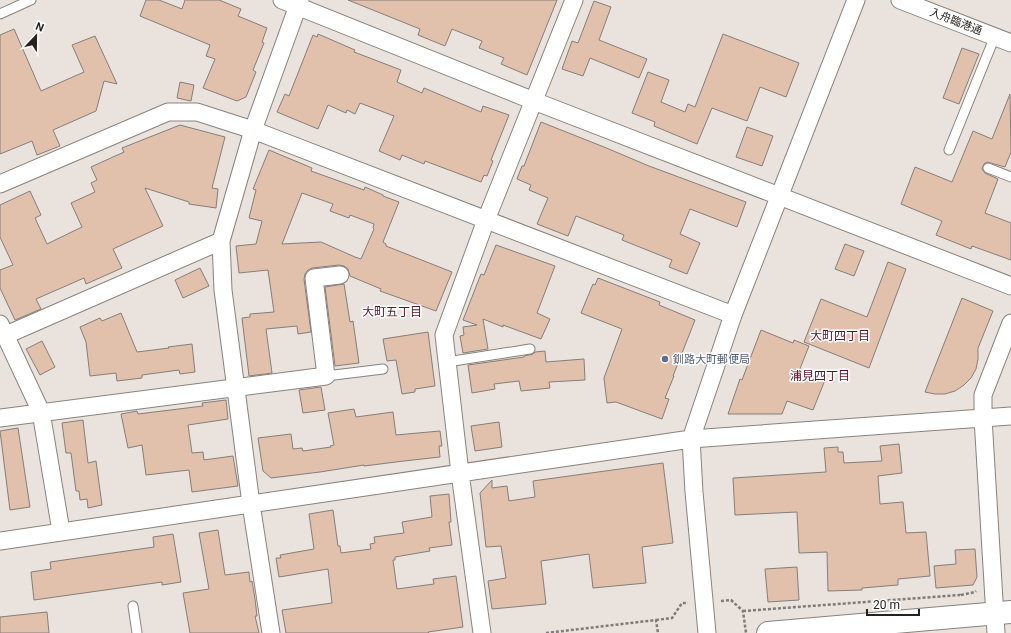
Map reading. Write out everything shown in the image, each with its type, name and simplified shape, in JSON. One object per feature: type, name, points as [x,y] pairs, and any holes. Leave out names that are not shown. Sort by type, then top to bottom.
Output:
[{"type":"main road","points":[[768,633],[963,616],[1001,619]]},
{"type":"street","points":[[282,0],[299,3],[534,101],[1011,286]]},
{"type":"street","points":[[482,633],[460,473],[444,335],[486,220],[574,0]]},
{"type":"street","points":[[707,633],[694,492],[691,439],[733,315],[856,0]]},
{"type":"street","name":"入舟臨港通","points":[[900,0],[1011,43]]},
{"type":"street","points":[[271,633],[251,504],[223,290],[221,241],[253,130],[299,3]]},
{"type":"street","points":[[0,184],[168,112],[197,112],[253,130],[733,315]]},
{"type":"street","points":[[61,531],[41,412],[3,329],[221,241]]},
{"type":"street","points":[[0,418],[326,376],[314,278],[340,275]]},
{"type":"street","points":[[1001,619],[983,418],[983,395],[1011,323]]},
{"type":"street","points":[[0,541],[691,439],[1011,416]]},
{"type":"lane","points":[[0,14],[31,0]]},
{"type":"lane","points":[[949,150],[995,36]]},
{"type":"lane","points":[[988,168],[1011,177]]},
{"type":"lane","points":[[448,362],[530,349]]},
{"type":"lane","points":[[326,376],[383,369]]},
{"type":"lane","points":[[133,606],[137,633]]},
{"type":"path","points":[[743,611],[960,595],[963,616]]},
{"type":"path","points":[[546,633],[656,620],[658,633]]},
{"type":"building","points":[[146,0],[159,0],[182,9],[185,0],[219,0],[241,9],[238,16],[267,28],[262,42],[264,43],[253,70],[256,72],[246,97],[237,101],[203,88],[215,59],[206,56],[210,45],[140,16]]},
{"type":"building","points":[[348,0],[557,0],[527,75],[501,64],[504,58],[479,48],[482,41],[452,29],[445,46],[418,35],[420,29]]},
{"type":"building","points":[[594,1],[611,7],[599,40],[647,59],[639,78],[590,58],[583,76],[562,69],[572,41],[578,43]]},
{"type":"building","points":[[14,29],[41,91],[84,72],[72,45],[95,36],[117,84],[104,81],[96,111],[53,130],[60,146],[37,155],[32,141],[0,154],[0,35]]},
{"type":"building","points":[[318,34],[355,50],[354,52],[401,70],[397,82],[422,93],[424,88],[481,112],[483,106],[509,115],[491,160],[493,161],[487,176],[484,175],[481,182],[425,161],[424,164],[402,155],[400,160],[379,151],[394,116],[360,103],[355,114],[347,110],[346,113],[328,105],[318,129],[277,112],[285,94],[289,96],[313,35],[317,37]]},
{"type":"building","points":[[723,34],[799,63],[786,97],[760,87],[747,121],[712,108],[697,144],[654,126],[655,122],[632,113],[648,72],[669,80],[661,102],[685,112],[688,104],[695,107]]},
{"type":"building","points":[[962,48],[979,54],[959,104],[943,98]]},
{"type":"building","points":[[180,82],[194,85],[191,101],[177,98]]},
{"type":"building","points":[[1010,94],[1011,152],[1005,167],[987,162],[984,164],[982,169],[985,173],[998,179],[985,213],[1011,223],[1011,260],[972,246],[971,249],[936,235],[942,221],[901,204],[915,167],[952,182],[973,131],[992,139]]},
{"type":"building","points":[[541,122],[649,166],[746,202],[737,227],[690,209],[680,234],[700,243],[687,274],[669,267],[672,260],[622,240],[624,235],[576,216],[568,236],[537,224],[548,198],[529,190],[531,185],[517,179],[522,166],[524,166]]},
{"type":"building","points":[[180,125],[225,137],[212,188],[218,189],[216,208],[189,204],[189,202],[145,188],[163,226],[113,249],[122,268],[86,284],[84,278],[36,299],[41,309],[15,320],[0,288],[0,270],[13,265],[0,237],[0,205],[30,191],[41,215],[35,218],[47,244],[82,227],[71,203],[95,192],[91,183],[97,180],[91,167],[124,152],[122,148]]},
{"type":"building","points":[[747,127],[773,136],[762,166],[736,157]]},
{"type":"building","points":[[269,150],[312,168],[311,171],[364,190],[365,187],[399,202],[383,242],[386,246],[452,272],[436,311],[380,291],[381,289],[350,276],[348,269],[344,266],[339,265],[312,268],[305,274],[304,279],[311,332],[298,334],[297,326],[266,329],[272,373],[249,376],[242,318],[250,317],[250,314],[274,312],[268,270],[239,273],[236,246],[256,244],[262,221],[249,218],[256,190],[253,189]],"holes":[[[302,193],[333,204],[330,211],[349,218],[350,215],[374,224],[374,229],[361,259],[321,242],[282,244]]]},
{"type":"building","points":[[845,244],[864,251],[854,276],[835,269]]},
{"type":"building","points":[[496,245],[555,266],[537,313],[550,319],[541,339],[483,319],[488,349],[463,353],[460,336],[464,335],[463,327],[477,325],[463,320],[481,274],[484,275]]},
{"type":"building","points":[[888,262],[906,269],[869,368],[804,342],[821,299],[867,317]]},
{"type":"building","points":[[200,268],[209,286],[183,298],[175,280]]},
{"type":"building","points":[[598,278],[660,302],[659,305],[695,320],[665,398],[669,399],[662,419],[616,402],[607,403],[604,378],[622,329],[581,313],[593,284],[595,285]]},
{"type":"building","points":[[344,284],[350,322],[353,321],[359,363],[335,366],[325,287]]},
{"type":"building","points":[[962,298],[993,311],[978,348],[976,369],[971,378],[955,391],[945,394],[925,392]]},
{"type":"building","points":[[121,313],[137,352],[192,344],[195,372],[180,374],[179,370],[142,375],[142,378],[117,381],[116,373],[90,376],[86,342],[80,327],[100,318],[102,321]]},
{"type":"building","points":[[761,330],[793,343],[794,340],[809,346],[799,371],[825,380],[813,410],[787,401],[782,414],[728,414],[740,379],[742,380]]},
{"type":"building","points":[[428,332],[435,386],[415,389],[415,392],[402,394],[396,360],[387,361],[383,339]]},
{"type":"building","points":[[42,341],[55,367],[40,375],[26,349]]},
{"type":"building","points":[[545,351],[546,362],[584,359],[585,380],[549,382],[550,388],[521,391],[519,381],[494,384],[495,389],[472,393],[468,365],[524,357],[535,352]]},
{"type":"building","points":[[321,387],[325,410],[303,413],[299,390]]},
{"type":"building","points":[[226,400],[228,419],[188,425],[192,453],[203,452],[204,460],[233,456],[238,486],[192,492],[189,470],[146,475],[142,445],[128,448],[121,414],[137,411],[138,414],[203,406],[202,403]]},
{"type":"building","points":[[354,409],[356,417],[393,412],[396,435],[440,431],[442,446],[439,446],[440,457],[364,465],[271,478],[263,471],[258,438],[291,434],[293,449],[302,448],[303,451],[331,447],[330,446],[334,445],[328,413]]},
{"type":"building","points":[[83,420],[88,463],[96,461],[102,505],[88,508],[87,499],[80,500],[79,491],[76,491],[71,453],[66,453],[62,423]]},
{"type":"building","points":[[499,422],[502,447],[475,451],[471,426]]},
{"type":"building","points":[[18,428],[30,507],[10,510],[0,431]]},
{"type":"building","points":[[899,444],[902,473],[878,476],[880,504],[903,502],[906,533],[926,532],[930,576],[898,579],[898,585],[862,588],[862,590],[828,591],[827,552],[799,553],[797,512],[735,515],[733,478],[826,472],[824,448],[838,447],[838,452],[843,452],[844,463],[882,461],[880,446]]},
{"type":"building","points":[[663,463],[673,543],[642,547],[646,583],[593,588],[589,554],[541,561],[546,604],[492,609],[488,581],[506,578],[501,546],[486,547],[480,493],[492,480],[492,488],[507,486],[509,501],[535,497],[533,481]]},
{"type":"building","points":[[449,494],[451,522],[449,522],[452,545],[429,548],[430,551],[395,557],[395,560],[393,560],[397,589],[434,584],[433,579],[456,576],[463,627],[428,632],[429,633],[286,633],[282,610],[332,603],[328,569],[279,577],[276,558],[281,558],[280,555],[314,549],[309,514],[333,510],[338,546],[340,546],[341,553],[371,549],[370,544],[375,543],[374,537],[404,533],[402,522],[432,517],[430,496]]},
{"type":"building","points":[[218,530],[225,575],[249,572],[255,599],[257,616],[255,616],[259,633],[190,633],[183,593],[209,589],[199,533]]},
{"type":"building","points":[[173,534],[181,582],[162,585],[162,582],[34,600],[31,572],[51,569],[50,562],[154,547],[153,537]]},
{"type":"building","points":[[975,549],[977,577],[973,585],[936,588],[934,566],[956,564],[955,550]]},
{"type":"building","points":[[797,567],[799,600],[768,602],[765,569]]},
{"type":"building","points":[[47,612],[49,633],[0,633],[0,617]]},
{"type":"place","name":"釧路大町郵便局","points":[[665,359]]},
{"type":"district","name":"大町五丁目","points":[[392,312]]},
{"type":"district","name":"大町四丁目","points":[[840,336]]},
{"type":"district","name":"浦見四丁目","points":[[820,376]]}]
